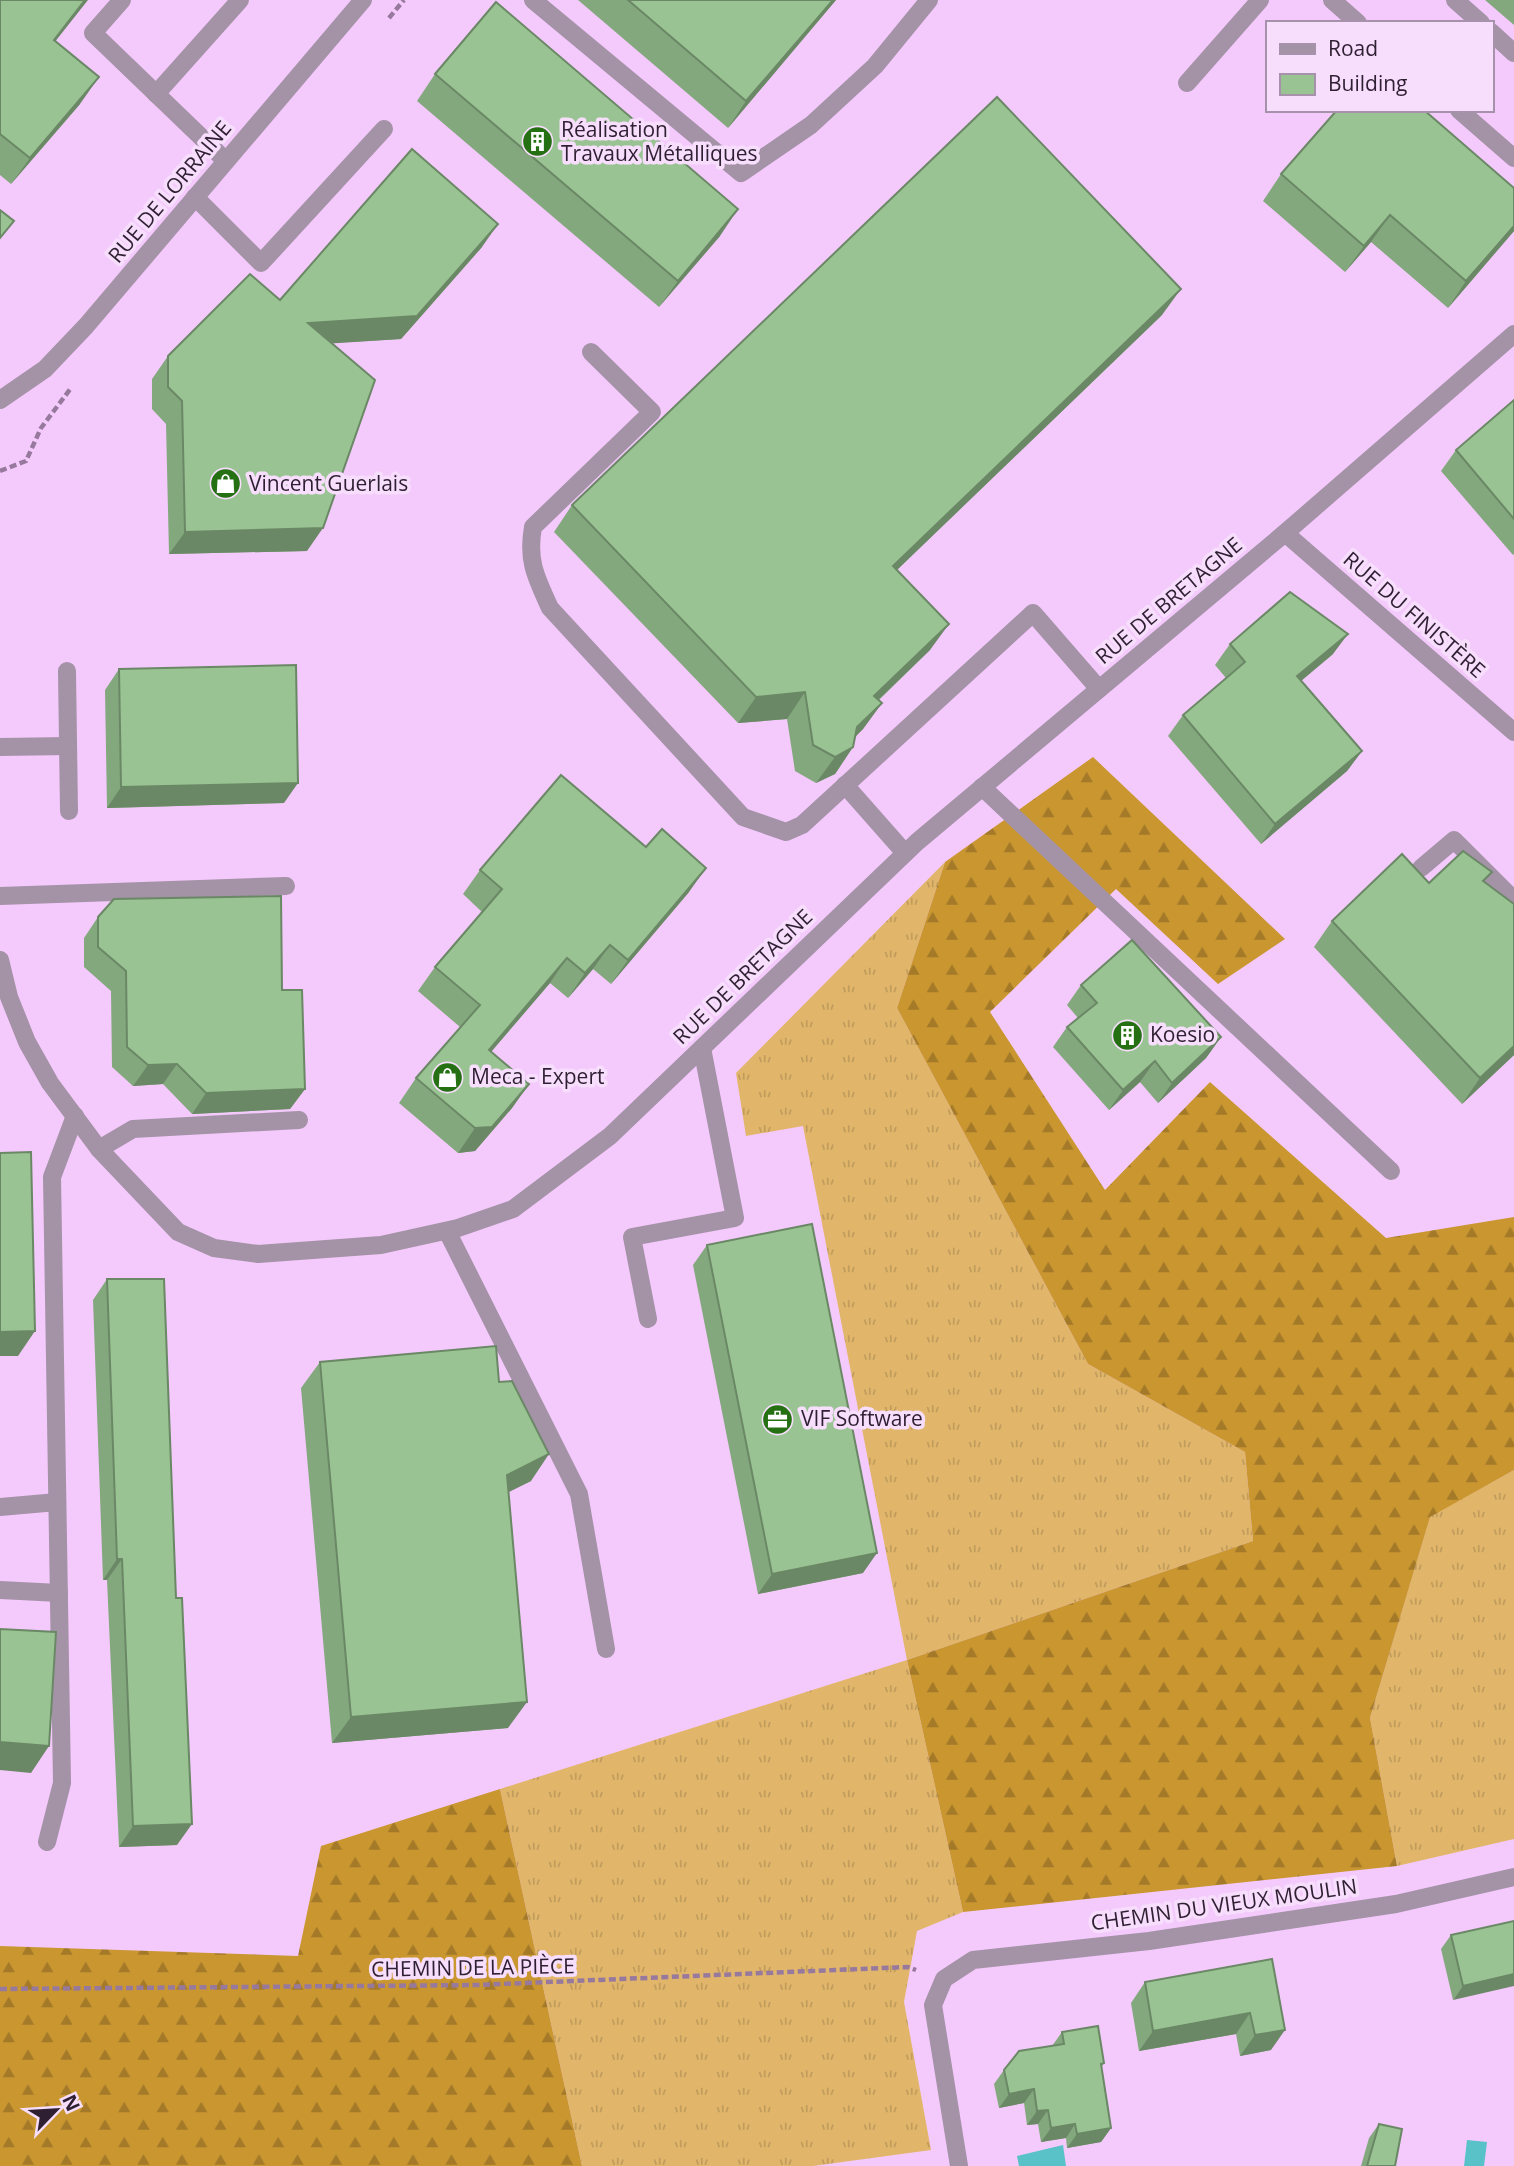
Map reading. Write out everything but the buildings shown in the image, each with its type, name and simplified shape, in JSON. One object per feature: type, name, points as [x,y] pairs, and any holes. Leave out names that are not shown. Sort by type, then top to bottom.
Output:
[{"type":"street","points":[[122,0],[93,33],[226,161]]},
{"type":"street","points":[[156,94],[240,0]]},
{"type":"street","name":"RUE DE LORRAINE","points":[[0,400],[45,369],[86,326],[363,0]]},
{"type":"street","points":[[533,0],[741,173],[811,125],[875,66],[929,0]]},
{"type":"street","points":[[1187,83],[1260,0]]},
{"type":"street","points":[[1332,0],[1356,21]]},
{"type":"street","points":[[1455,0],[1479,21]]},
{"type":"street","points":[[1493,34],[1514,52]]},
{"type":"street","points":[[1461,112],[1514,158]]},
{"type":"street","points":[[195,197],[261,263],[384,129]]},
{"type":"street","name":"RUE DE BRETAGNE","points":[[1,970],[27,1042],[50,1083],[99,1149],[178,1232],[214,1248],[258,1254],[368,1246],[447,1231],[513,1209],[610,1136],[905,853],[1285,533],[1514,334]]},
{"type":"street","points":[[591,352],[652,412],[533,527],[529,553],[550,608],[743,817],[786,832],[802,825],[1033,613],[1099,689]]},
{"type":"street","name":"RUE DU FINISTÈRE","points":[[1285,533],[1514,732]]},
{"type":"street","points":[[67,671],[69,811]]},
{"type":"street","points":[[0,747],[68,746]]},
{"type":"street","points":[[845,785],[905,853]]},
{"type":"street","points":[[982,787],[1391,1171]]},
{"type":"street","points":[[1420,868],[1454,840],[1514,900]]},
{"type":"street","points":[[0,896],[286,886]]},
{"type":"street","points":[[648,1319],[632,1237],[735,1218],[702,1048]]},
{"type":"street","points":[[47,1842],[62,1783],[52,1177],[75,1116]]},
{"type":"street","points":[[99,1149],[132,1129],[299,1120]]},
{"type":"street","points":[[447,1231],[579,1494],[606,1649]]},
{"type":"street","points":[[0,1507],[57,1502]]},
{"type":"street","points":[[0,1590],[59,1593]]},
{"type":"street","name":"CHEMIN DU VIEUX MOULIN","points":[[944,1979],[972,1960],[1149,1941],[1396,1904],[1514,1877]]},
{"type":"street","points":[[944,1979],[933,2005],[959,2166]]},
{"type":"path","points":[[0,471],[26,461],[46,421],[77,382]]},
{"type":"path","name":"CHEMIN DE LA PIÈCE","points":[[0,1989],[477,1985],[908,1967],[944,1979]]},
{"type":"green space","points":[[1093,757],[1285,939],[1218,984],[1116,889],[990,1012],[1105,1190],[1210,1082],[1386,1238],[1514,1217],[1514,1470],[1430,1517],[1370,1718],[1397,1866],[963,1912],[907,1660],[1253,1541],[1245,1452],[1088,1364],[897,1008],[945,862]]},
{"type":"green space","points":[[945,862],[897,1008],[1088,1364],[1245,1452],[1253,1541],[907,1660],[803,1126],[746,1136],[736,1073]]},
{"type":"green space","points":[[1514,1470],[1514,1839],[1397,1866],[1370,1718],[1430,1516]]},
{"type":"green space","points":[[907,1660],[963,1912],[917,1931],[904,2002],[931,2150],[813,2166],[582,2166],[500,1789]]},
{"type":"green space","points":[[500,1789],[582,2166],[0,2166],[0,1946],[298,1956],[321,1846]]},
{"type":"shaded area","points":[[1467,2140],[1487,2142],[1484,2166],[1464,2166]]},
{"type":"shaded area","points":[[1063,2145],[1066,2166],[1019,2166],[1017,2156]]},
{"type":"place","name":"Réalisation Travaux Métalliques","points":[[538,142]]},
{"type":"place","name":"Vincent Guerlais","points":[[226,484]]},
{"type":"place","name":"Koesio","points":[[1127,1035]]},
{"type":"place","name":"Meca - Expert","points":[[448,1077]]},
{"type":"place","name":"VIF Software","points":[[778,1419]]}]
